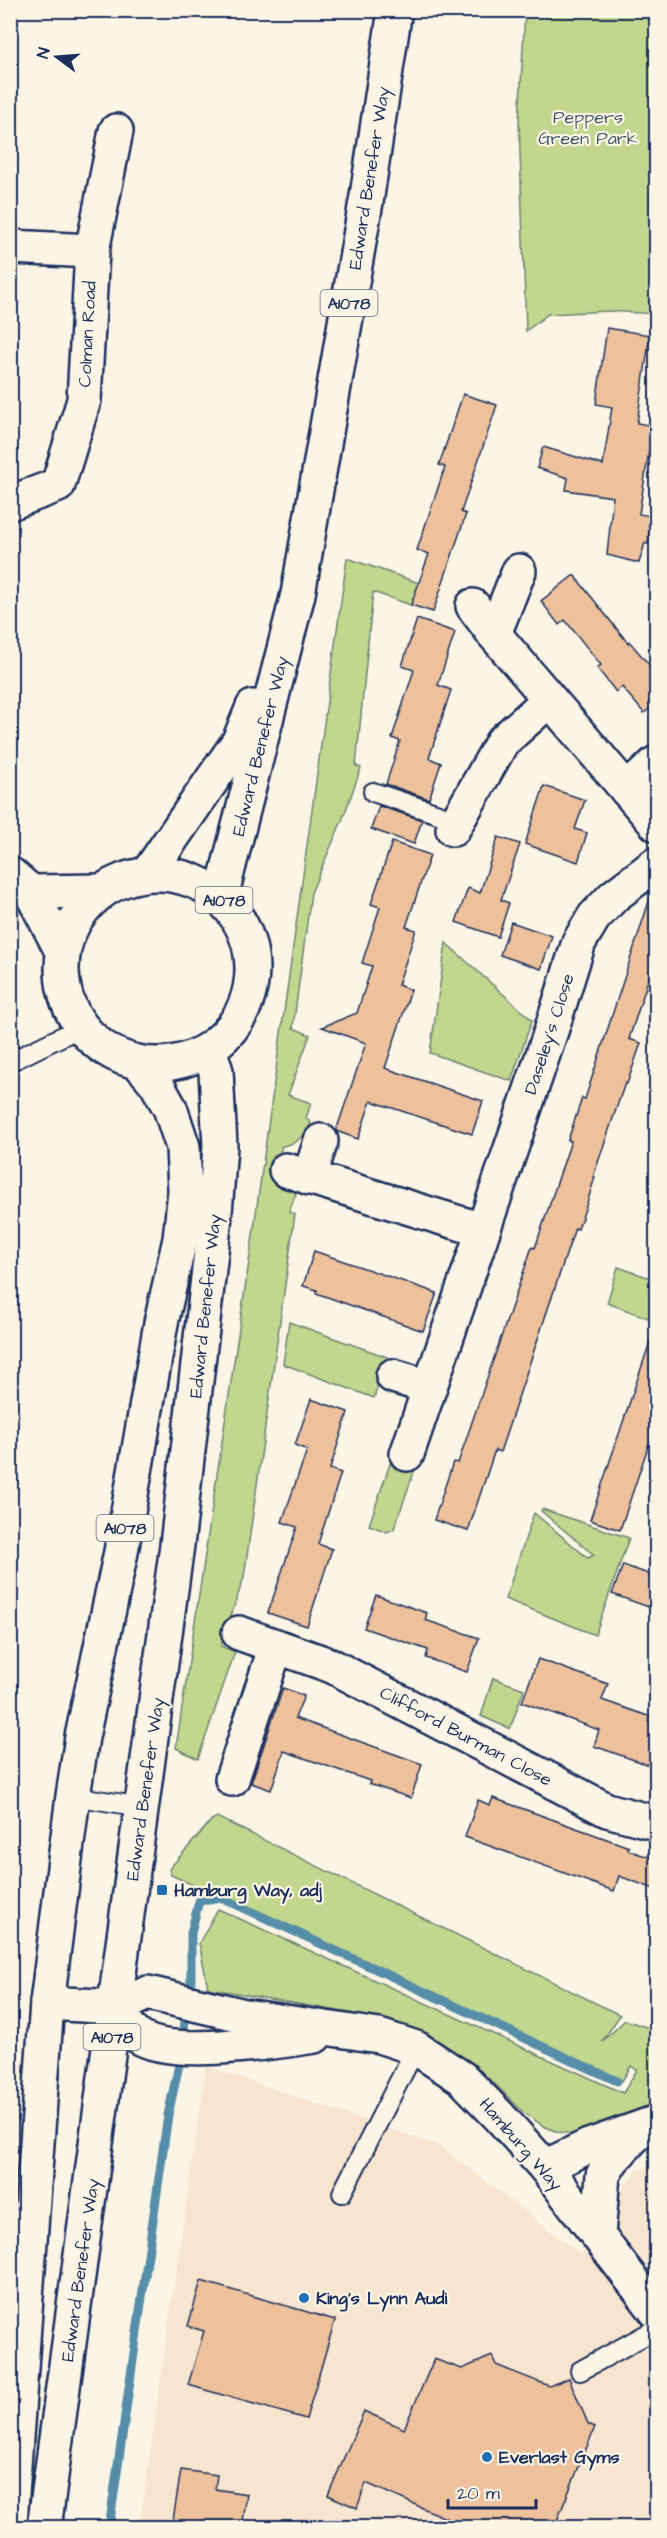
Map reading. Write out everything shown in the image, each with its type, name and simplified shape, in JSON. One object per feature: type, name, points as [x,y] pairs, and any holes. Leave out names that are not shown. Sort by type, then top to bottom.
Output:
[{"type":"main road","name":"Edward Benefer Way","points":[[221,897],[298,594],[367,196],[395,10]]},
{"type":"main road","name":"Colman Road","points":[[10,503],[58,485],[84,400],[92,251],[116,131]]},
{"type":"main road","points":[[10,248],[92,251]]},
{"type":"main road","points":[[494,634],[519,571]]},
{"type":"main road","name":"Edward Benefer Way","points":[[148,873],[239,741],[298,594]]},
{"type":"main road","points":[[473,606],[549,700],[657,824]]},
{"type":"main road","points":[[454,825],[502,742],[549,700]]},
{"type":"main road","points":[[627,790],[657,763]]},
{"type":"main road","name":"Daseley's Close","points":[[407,1454],[579,942],[594,917],[614,896],[657,864]]},
{"type":"main road","name":"Edward Benefer Way","points":[[148,873],[173,874],[197,881],[221,897],[239,919],[250,946],[253,975],[246,1004],[231,1029],[209,1049],[171,1064],[138,1063],[101,1046],[81,1027],[66,996],[62,979],[63,953],[70,929],[78,915],[102,891],[124,879],[148,873]]},
{"type":"main road","points":[[21,883],[102,891]]},
{"type":"main road","points":[[21,883],[63,953]]},
{"type":"main road","name":"Edward Benefer Way","points":[[44,2528],[177,1545],[214,1226],[220,1146],[216,1071],[209,1049]]},
{"type":"main road","name":"Edward Benefer Way","points":[[10,2522],[47,2003],[73,1796],[82,1737],[121,1552],[161,1323],[180,1239],[185,1191],[183,1148],[170,1108],[156,1083],[138,1063]]},
{"type":"main road","points":[[321,1141],[298,1174],[482,1230]]},
{"type":"main road","points":[[393,1376],[429,1387]]},
{"type":"main road","name":"Clifford Burman Close","points":[[239,1633],[332,1666],[607,1810],[657,1823]]},
{"type":"main road","points":[[232,1779],[276,1646]]},
{"type":"main road","name":"Hamburg Way","points":[[47,2003],[116,2007],[148,1993],[245,2016],[379,2036],[416,2048],[462,2078],[545,2167],[657,2311]]},
{"type":"main road","name":"Hamburg Way","points":[[116,2007],[136,2036],[157,2046],[246,2047],[346,2031]]},
{"type":"main road","points":[[545,2167],[589,2146],[650,2124]]},
{"type":"main road","points":[[598,2235],[603,2175],[612,2160],[650,2124]]},
{"type":"lane","points":[[372,792],[454,825]]},
{"type":"lane","points":[[10,1062],[81,1027]]},
{"type":"lane","points":[[73,1796],[142,1807]]},
{"type":"lane","points":[[342,2193],[416,2048]]},
{"type":"lane","points":[[580,2371],[657,2329]]},
{"type":"shaded area","points":[[206,2066],[440,2146],[580,2254],[614,2233],[615,2197],[638,2170],[656,2163],[656,2527],[139,2528]]},
{"type":"green space","name":"Peppers Green Park","points":[[525,11],[656,11],[656,314],[609,311],[548,314],[526,331],[519,121]]},
{"type":"green space","points":[[347,558],[419,583],[411,605],[373,592],[356,766],[361,768],[343,818],[311,893],[293,1028],[310,1035],[288,1095],[311,1103],[306,1118],[311,1123],[300,1139],[282,1146],[274,1171],[301,1180],[289,1212],[295,1214],[244,1577],[221,1646],[235,1652],[198,1759],[176,1748],[252,1242]]},
{"type":"green space","points":[[446,943],[532,1020],[511,1081],[430,1053]]},
{"type":"green space","points":[[618,1267],[656,1280],[656,1321],[607,1303]]},
{"type":"green space","points":[[289,1322],[387,1357],[374,1398],[283,1364]]},
{"type":"green space","points":[[393,1455],[417,1463],[394,1529],[387,1532],[369,1525]]},
{"type":"green space","points":[[542,1509],[629,1538],[595,1635],[505,1599],[534,1513],[588,1558],[594,1555],[541,1511]]},
{"type":"green space","points":[[493,1678],[524,1689],[510,1729],[481,1716]]},
{"type":"green space","points":[[217,1817],[620,2015],[602,2042],[625,2020],[656,2030],[656,2109],[604,2130],[573,2134],[558,2132],[543,2126],[523,2112],[494,2083],[422,2032],[389,2020],[208,1988],[199,1943],[218,1909],[623,2093],[637,2070],[631,2066],[622,2081],[171,1875],[169,1869]]},
{"type":"building","points":[[607,328],[650,335],[637,423],[653,426],[639,514],[651,516],[648,544],[645,543],[639,563],[607,555],[613,497],[566,490],[568,478],[537,468],[543,447],[603,465],[612,407],[596,404]]},
{"type":"building","points":[[463,394],[497,405],[461,512],[466,514],[433,612],[411,605],[429,554],[417,550],[445,467],[439,465]]},
{"type":"building","points":[[574,575],[628,643],[629,641],[657,674],[657,703],[644,713],[622,687],[616,692],[597,668],[601,665],[565,620],[559,625],[541,601]]},
{"type":"building","points":[[417,619],[455,632],[438,685],[451,690],[429,758],[441,763],[429,799],[386,784],[400,741],[392,738],[414,670],[402,666]]},
{"type":"building","points":[[544,786],[585,800],[575,829],[587,833],[578,862],[525,844]]},
{"type":"building","points":[[379,806],[422,820],[414,844],[371,829]]},
{"type":"building","points":[[498,837],[520,844],[501,900],[509,903],[498,937],[456,922],[468,888],[480,893]]},
{"type":"building","points":[[392,842],[430,855],[406,927],[416,930],[398,985],[411,990],[385,1068],[483,1101],[472,1134],[371,1101],[358,1139],[336,1131],[366,1043],[322,1027],[357,1013],[372,966],[362,963],[380,907],[371,904]]},
{"type":"building","points":[[652,892],[657,893],[657,976],[650,974],[629,1039],[641,1043],[593,1177],[595,1177],[578,1229],[575,1228],[500,1452],[495,1450],[468,1531],[434,1520],[453,1462],[458,1463],[532,1247],[535,1248],[571,1141],[568,1140],[582,1098],[585,1099]]},
{"type":"building","points":[[511,922],[552,936],[541,969],[500,955]]},
{"type":"building","points":[[314,1251],[437,1293],[423,1331],[316,1293],[317,1290],[303,1286]]},
{"type":"building","points":[[652,1336],[657,1337],[657,1420],[620,1530],[590,1520]]},
{"type":"building","points":[[311,1399],[348,1412],[330,1469],[341,1473],[318,1544],[332,1549],[307,1626],[268,1613],[297,1527],[282,1522],[307,1450],[295,1445]]},
{"type":"building","points":[[623,1565],[657,1577],[657,1610],[612,1594]]},
{"type":"building","points":[[376,1595],[427,1613],[425,1620],[479,1638],[467,1672],[426,1658],[428,1650],[364,1628]]},
{"type":"building","points":[[538,1659],[608,1684],[602,1700],[657,1719],[657,1768],[594,1746],[599,1730],[522,1702]]},
{"type":"building","points":[[283,1688],[304,1696],[295,1718],[422,1764],[411,1798],[284,1751],[271,1790],[251,1783]]},
{"type":"building","points":[[493,1798],[629,1847],[628,1850],[657,1860],[657,1890],[619,1876],[614,1891],[465,1837],[478,1800],[490,1805]]},
{"type":"building","points":[[201,2281],[335,2320],[306,2419],[188,2385],[204,2331],[188,2326]]},
{"type":"building","name":"Everlast Gyms","points":[[492,2356],[496,2365],[549,2386],[569,2378],[588,2424],[595,2427],[554,2528],[468,2528],[366,2483],[357,2508],[328,2495],[364,2411],[404,2429],[434,2359],[462,2369]]},
{"type":"building","points":[[181,2470],[217,2475],[215,2489],[247,2494],[242,2528],[203,2528],[204,2525],[173,2520]]},
{"type":"waterway","points":[[191,1984],[191,1933],[199,1901],[220,1897],[617,2081]]},
{"type":"waterway","points":[[109,2528],[168,2115],[183,2046],[185,2018]]},
{"type":"place","name":"Hamburg Way, adj","points":[[162,1890]]},
{"type":"place","name":"King's Lynn Audi","points":[[304,2298]]},
{"type":"place","name":"Everlast Gyms","points":[[487,2457]]}]
